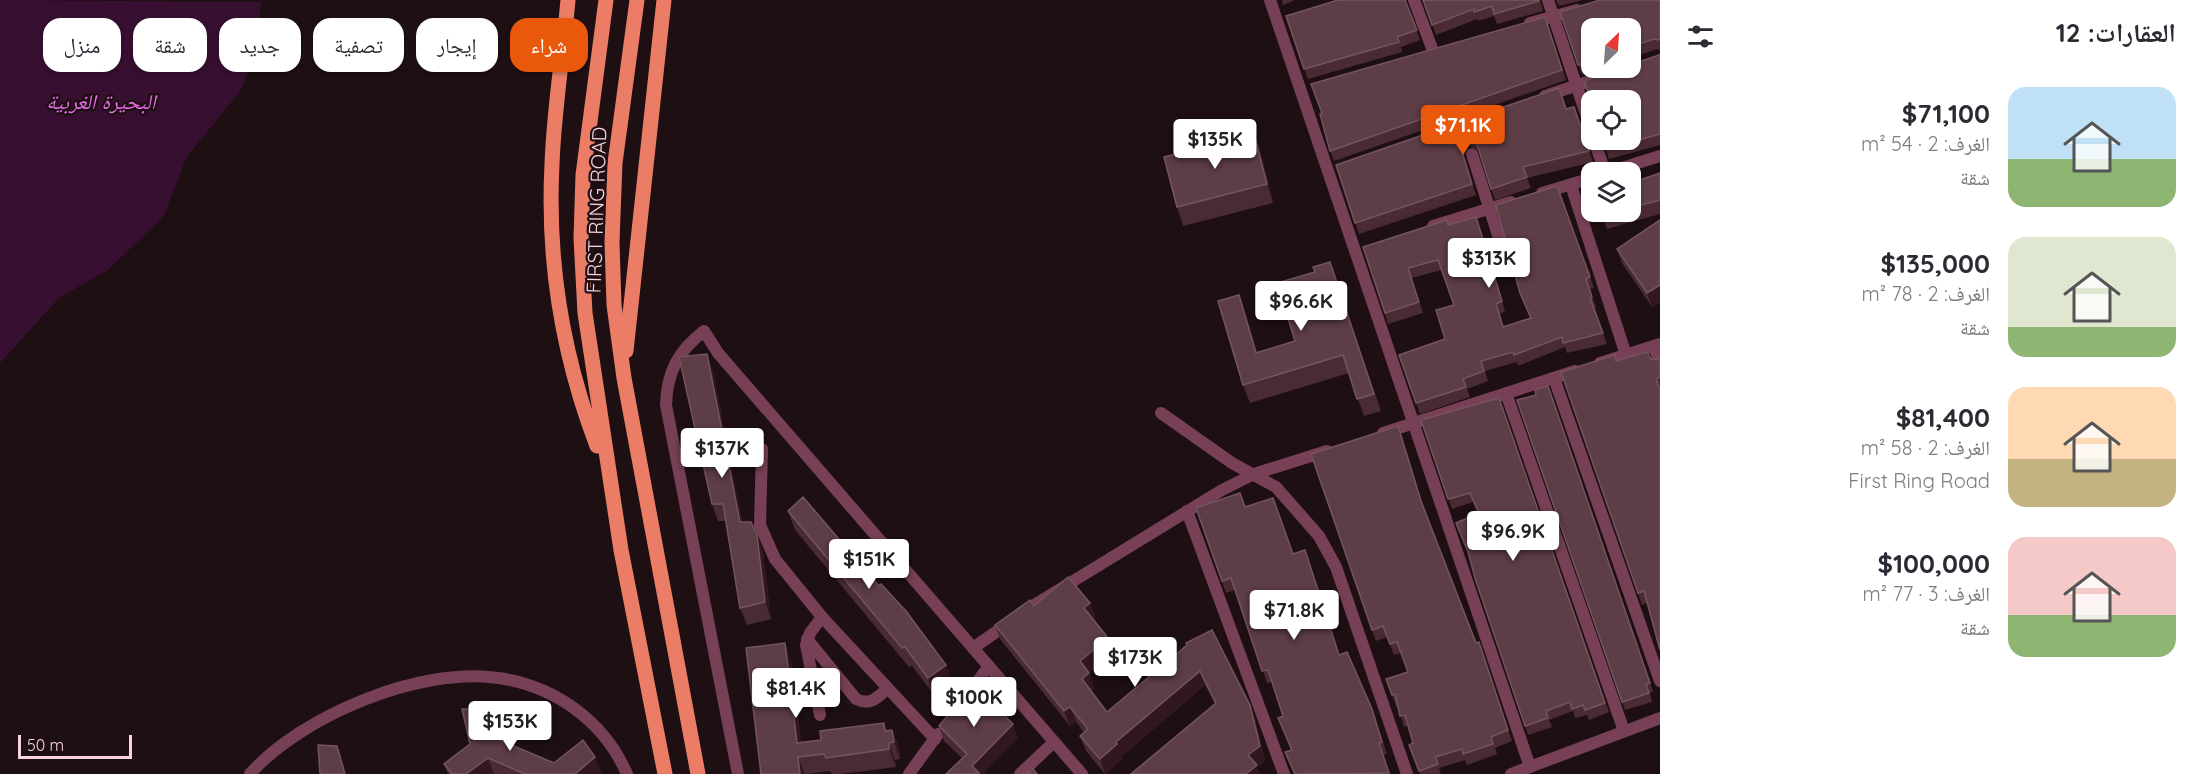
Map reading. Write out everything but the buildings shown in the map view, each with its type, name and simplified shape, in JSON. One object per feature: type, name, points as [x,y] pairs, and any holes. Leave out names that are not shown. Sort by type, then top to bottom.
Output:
[{"type":"main road","points":[[568,0],[552,165],[552,243],[569,355],[585,414],[607,473]]},
{"type":"main road","name":"FIRST RING ROAD","points":[[606,0],[583,175],[581,238],[589,344],[607,473],[630,603],[665,774]]},
{"type":"main road","name":"FIRST RING ROAD","points":[[637,0],[619,124],[612,242],[614,305],[624,378],[698,774]]},
{"type":"main road","points":[[624,378],[664,0]]},
{"type":"street","points":[[1270,0],[1282,20],[1334,170],[1361,250],[1413,423],[1530,767]]},
{"type":"street","points":[[1414,0],[1433,51]]},
{"type":"street","points":[[1548,0],[1581,100]]},
{"type":"street","points":[[1521,26],[1587,6]]},
{"type":"street","points":[[1531,101],[1597,78]]},
{"type":"street","points":[[1472,154],[1504,254]]},
{"type":"street","points":[[1640,162],[1660,156]]},
{"type":"street","points":[[1422,230],[1581,182]]},
{"type":"street","points":[[1572,185],[1626,355]]},
{"type":"street","points":[[738,774],[666,405],[666,388],[678,356],[704,331],[718,353],[1082,774]]},
{"type":"street","points":[[1368,438],[1657,345],[1660,364]]},
{"type":"street","points":[[1554,378],[1660,681]]},
{"type":"street","points":[[1506,393],[1624,731]]},
{"type":"street","points":[[1161,413],[1232,463],[1269,482],[1282,493],[1319,536],[1333,559],[1407,774]]},
{"type":"street","points":[[973,648],[1039,602],[1187,511],[1254,474],[1345,445]]},
{"type":"street","points":[[762,449],[760,517],[765,543],[775,559],[822,617],[935,739]]},
{"type":"street","points":[[1187,511],[1284,774]]},
{"type":"street","points":[[820,715],[806,651],[807,639],[822,617]]},
{"type":"street","points":[[807,639],[856,699],[867,703],[873,701],[887,689]]},
{"type":"street","points":[[909,774],[989,666]]},
{"type":"street","points":[[250,774],[320,719],[355,703],[393,691],[426,682],[458,677],[498,678],[536,688],[571,705],[598,726],[618,754],[627,774]]},
{"type":"street","points":[[1511,774],[1660,718]]},
{"type":"street","points":[[1020,774],[1054,742]]},
{"type":"water","name":"البحيرة الغربية","points":[[0,0],[261,2],[259,18],[219,18],[219,72],[248,72],[241,90],[186,158],[164,216],[108,270],[59,298],[0,363]]}]
